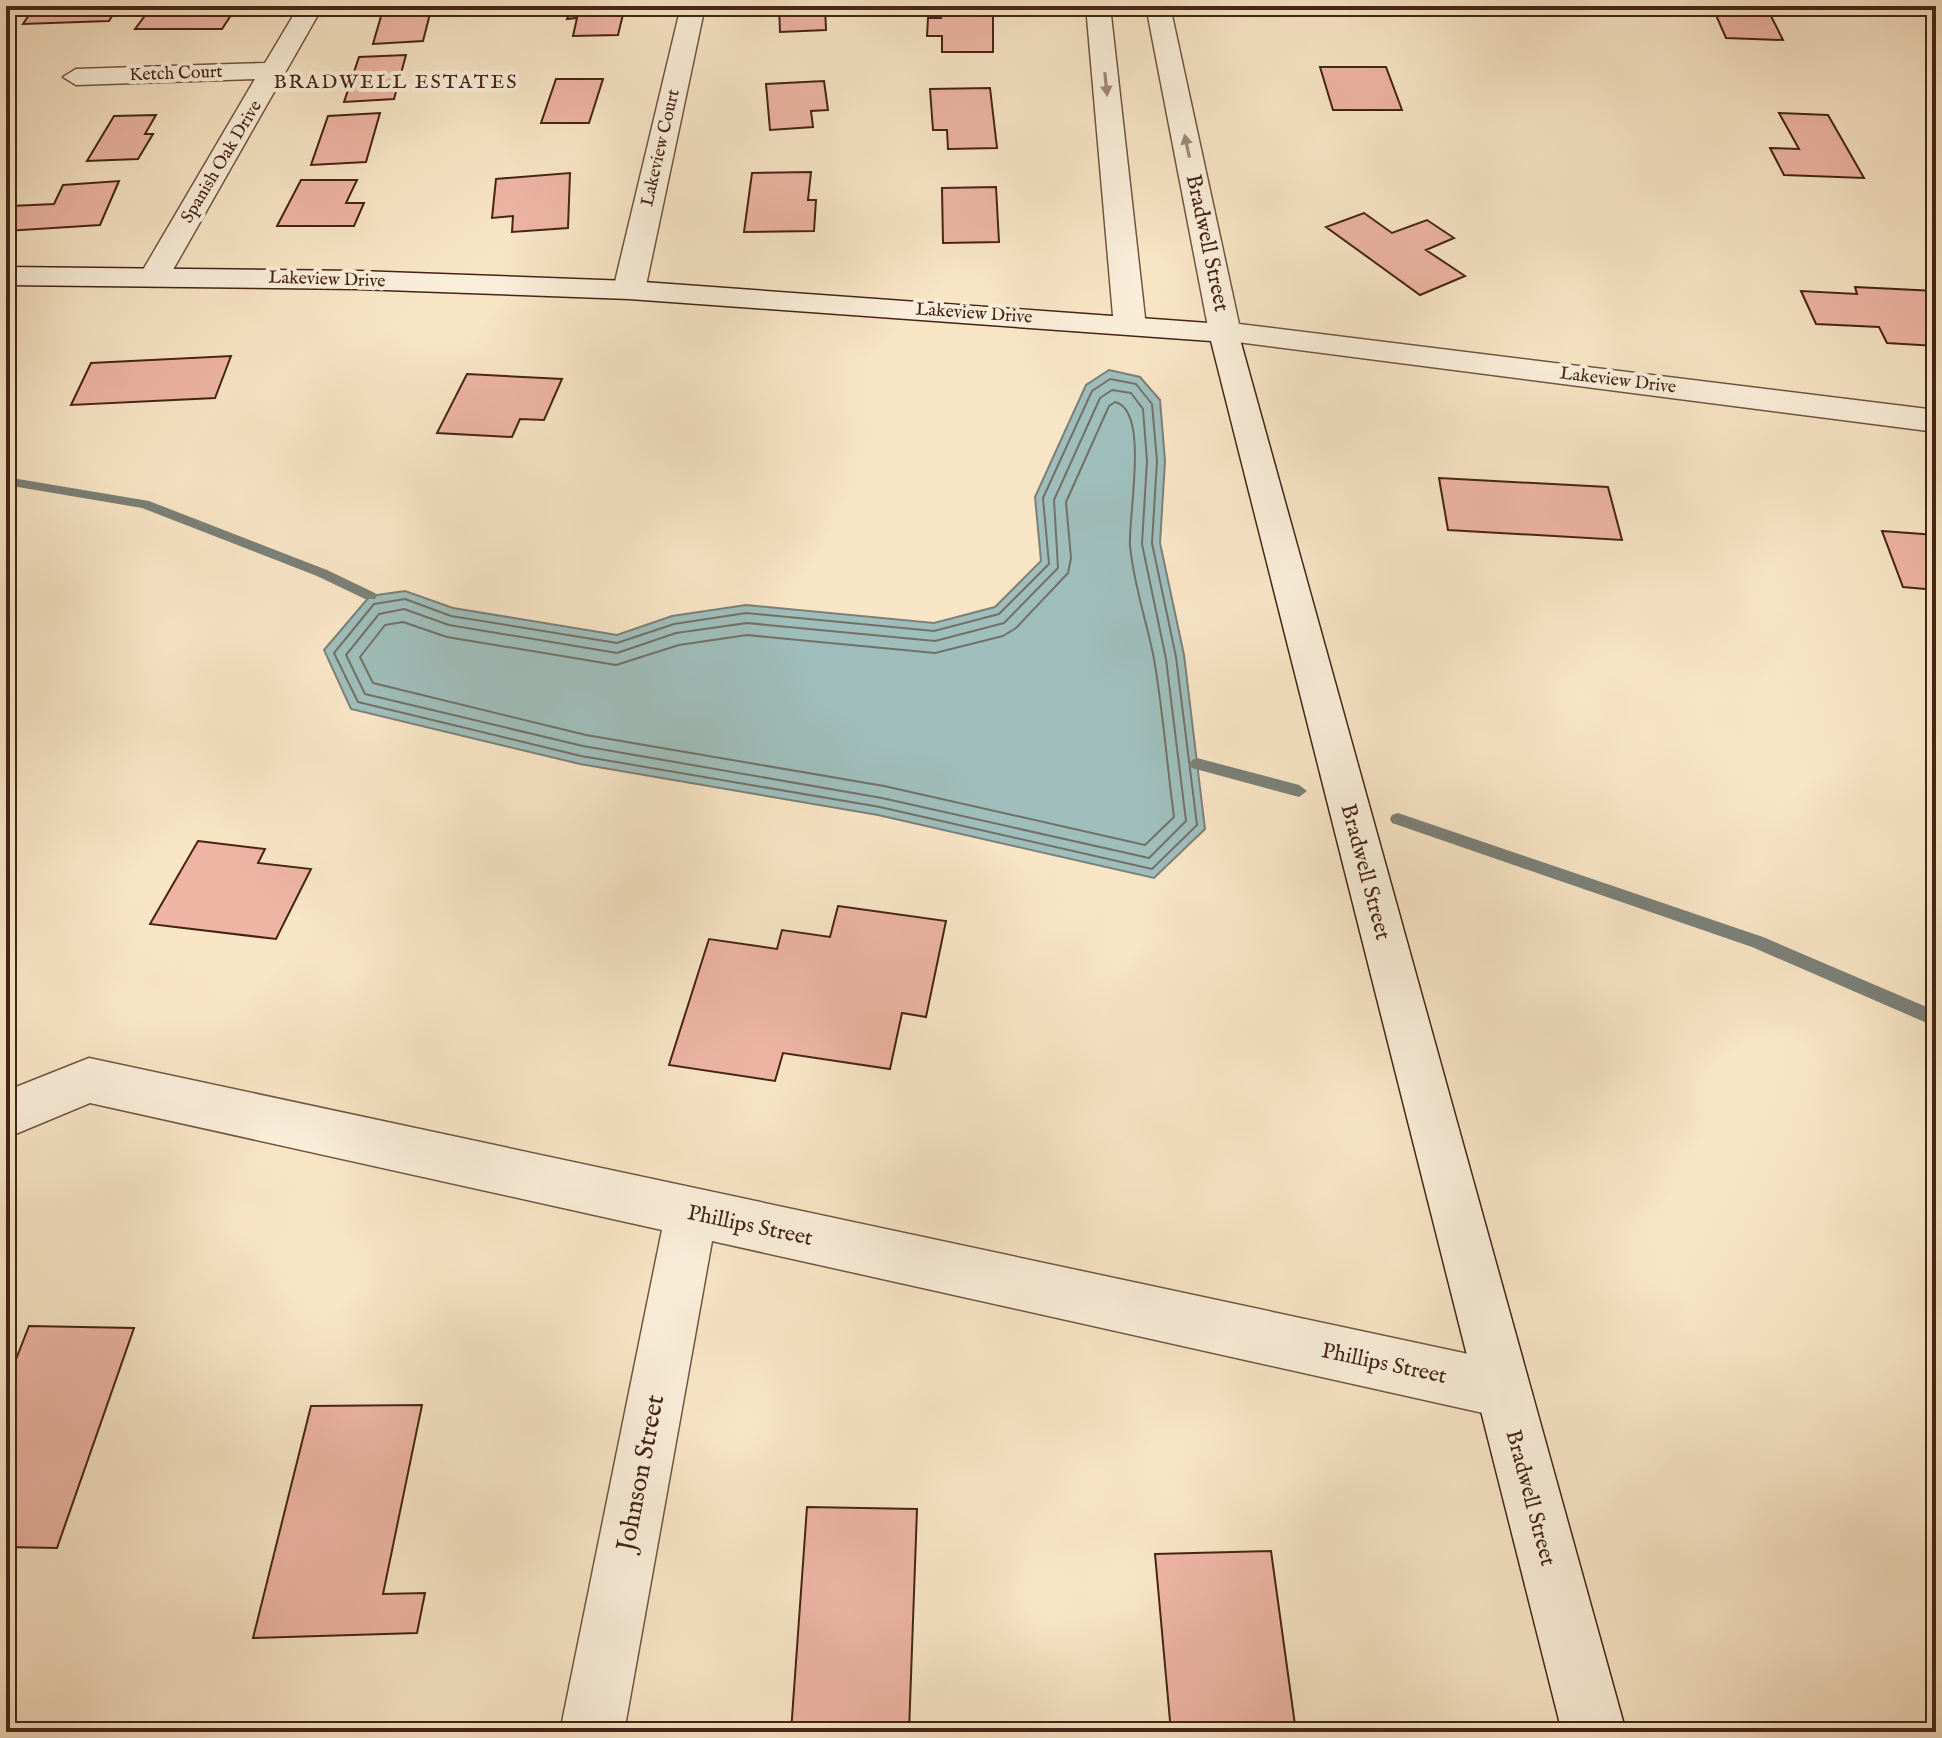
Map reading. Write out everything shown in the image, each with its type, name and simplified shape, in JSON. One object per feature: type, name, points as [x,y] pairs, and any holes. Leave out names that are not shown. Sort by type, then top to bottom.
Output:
[{"type":"street","name":"Spanish Oak Drive","points":[[155,275],[311,6]]},
{"type":"street","name":"Lakeview Court","points":[[629,290],[693,6]]},
{"type":"street","points":[[1098,6],[1130,327]]},
{"type":"street","name":"Bradwell Street","points":[[1158,6],[1225,332],[1501,1389],[1594,1732]]},
{"type":"street","points":[[1931,6],[1936,13]]},
{"type":"street","name":"Ketch Court","points":[[76,77],[275,71]]},
{"type":"street","name":"Lakeview Drive","points":[[6,276],[155,275],[629,290],[1225,332],[1936,421]]},
{"type":"street","name":"Phillips Street","points":[[6,1115],[89,1080],[1501,1389]]},
{"type":"street","name":"Johnson Street","points":[[592,1732],[691,1213]]},
{"type":"water","points":[[1109,370],[1140,377],[1160,400],[1165,461],[1160,543],[1184,655],[1205,829],[1154,878],[878,815],[580,764],[351,709],[324,650],[370,596],[405,591],[453,608],[617,635],[672,616],[746,605],[934,623],[995,607],[1041,561],[1035,497],[1086,385]]},
{"type":"building","points":[[35,6],[118,6],[109,21],[23,24]]},
{"type":"building","points":[[384,6],[432,6],[423,41],[373,44]]},
{"type":"building","points":[[571,6],[625,6],[618,35],[573,36],[577,18],[567,19]]},
{"type":"building","points":[[779,6],[825,6],[826,30],[780,32]]},
{"type":"building","points":[[1712,6],[1766,6],[1783,40],[1726,38]]},
{"type":"building","points":[[942,8],[993,8],[993,52],[942,52],[942,36],[927,36],[928,18],[941,18]]},
{"type":"building","points":[[150,9],[235,9],[222,29],[135,29]]},
{"type":"building","points":[[406,55],[394,99],[344,102],[359,57]]},
{"type":"building","points":[[1320,67],[1386,67],[1402,110],[1333,110]]},
{"type":"building","points":[[556,79],[603,79],[589,123],[541,123]]},
{"type":"building","points":[[824,81],[828,110],[811,111],[813,127],[770,130],[766,84]]},
{"type":"building","points":[[990,88],[997,148],[948,149],[947,130],[933,130],[930,89]]},
{"type":"building","points":[[380,113],[366,162],[311,165],[328,116]]},
{"type":"building","points":[[1779,113],[1828,115],[1864,178],[1784,175],[1770,148],[1799,149]]},
{"type":"building","points":[[156,115],[145,134],[153,134],[138,159],[87,161],[114,116]]},
{"type":"building","points":[[811,172],[808,200],[816,200],[814,231],[744,232],[752,173]]},
{"type":"building","points":[[570,173],[568,228],[512,232],[513,216],[492,218],[496,179]]},
{"type":"building","points":[[301,180],[357,180],[346,203],[364,203],[354,226],[277,226]]},
{"type":"building","points":[[119,181],[100,225],[6,231],[6,215],[11,206],[54,204],[63,185]]},
{"type":"building","points":[[996,187],[999,242],[943,243],[942,188]]},
{"type":"building","points":[[1364,213],[1392,233],[1427,220],[1454,238],[1426,250],[1465,276],[1420,295],[1326,227]]},
{"type":"building","points":[[1855,287],[1936,291],[1936,346],[1887,343],[1879,327],[1816,324],[1801,291],[1857,294]]},
{"type":"building","points":[[231,356],[215,398],[71,405],[91,363]]},
{"type":"building","points":[[467,374],[562,379],[544,420],[520,419],[512,437],[437,433]]},
{"type":"building","points":[[1439,478],[1608,487],[1622,540],[1448,530]]},
{"type":"building","points":[[1882,531],[1936,535],[1936,590],[1903,587]]},
{"type":"building","points":[[198,841],[265,849],[258,863],[311,869],[276,939],[150,924]]},
{"type":"building","points":[[838,906],[946,921],[926,1017],[902,1013],[890,1069],[783,1053],[775,1081],[669,1065],[709,939],[777,949],[782,930],[830,937]]},
{"type":"building","points":[[29,1326],[134,1328],[57,1548],[6,1547],[6,1385]]},
{"type":"building","points":[[422,1405],[383,1594],[425,1593],[417,1633],[253,1638],[311,1406]]},
{"type":"building","points":[[807,1507],[917,1509],[909,1732],[791,1732]]},
{"type":"building","points":[[1271,1551],[1296,1732],[1171,1732],[1155,1554]]},
{"type":"waterway","points":[[6,481],[144,504],[322,573],[370,596]]},
{"type":"waterway","points":[[1197,764],[1299,791]]},
{"type":"waterway","points":[[1398,819],[1757,942],[1936,1019]]},
{"type":"district","name":"BRADWELL ESTATES","points":[[396,82]]}]
